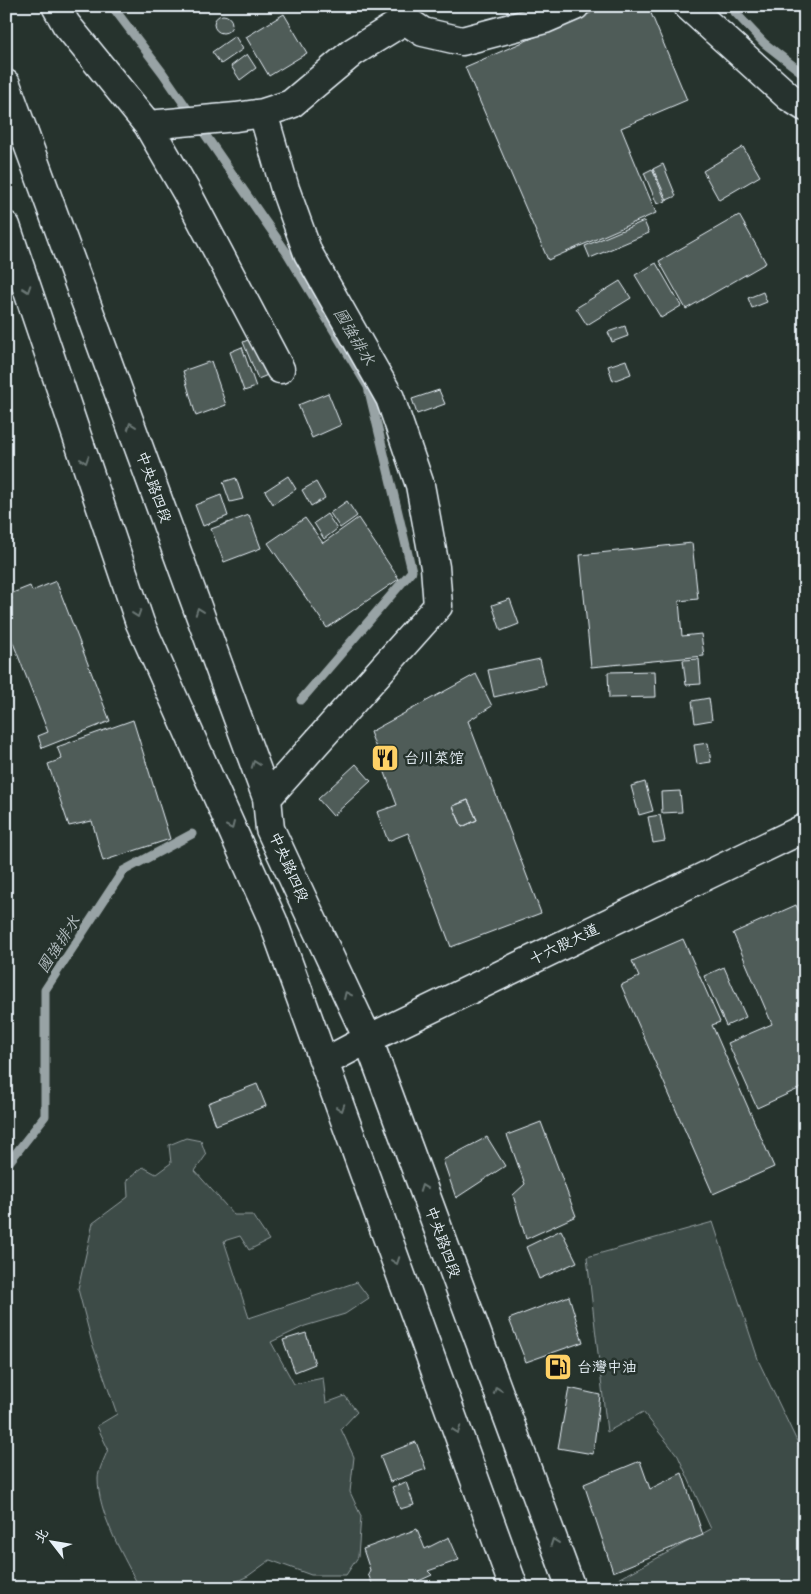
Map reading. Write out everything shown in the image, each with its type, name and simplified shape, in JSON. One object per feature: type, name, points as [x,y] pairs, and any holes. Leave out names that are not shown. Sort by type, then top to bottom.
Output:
[{"type":"street","points":[[56,6],[66,24],[148,124],[186,191],[280,369]]},
{"type":"street","points":[[148,124],[249,115],[291,104],[403,13],[423,32],[462,41],[545,19],[575,6]]},
{"type":"street","points":[[688,6],[788,97],[805,107]]},
{"type":"street","name":"中央路四段","points":[[6,84],[267,798],[270,829],[368,1039],[571,1588]]},
{"type":"street","points":[[249,115],[285,189],[308,252],[390,398],[420,485],[435,567],[438,606],[267,798]]},
{"type":"street","points":[[6,226],[140,623],[273,921],[514,1588]]},
{"type":"street","name":"十六股大道","points":[[325,1062],[368,1039],[805,828]]},
{"type":"shaded area","points":[[186,1138],[201,1141],[206,1155],[195,1171],[234,1215],[252,1215],[269,1240],[249,1250],[240,1236],[224,1241],[249,1318],[357,1282],[369,1298],[345,1314],[305,1326],[271,1342],[294,1384],[323,1378],[326,1403],[345,1396],[357,1412],[341,1429],[354,1457],[350,1492],[361,1516],[358,1557],[346,1575],[311,1575],[270,1560],[248,1576],[223,1588],[162,1588],[136,1581],[117,1545],[106,1518],[99,1492],[98,1475],[108,1449],[97,1426],[117,1414],[92,1343],[78,1289],[93,1223],[128,1197],[127,1180],[143,1167],[156,1174],[171,1163],[169,1145]]},
{"type":"shaded area","points":[[713,1222],[759,1362],[805,1458],[805,1588],[618,1588],[615,1581],[711,1529],[678,1456],[643,1412],[607,1432],[587,1257]]},
{"type":"building","points":[[607,6],[648,6],[687,100],[621,128],[656,213],[548,260],[465,67]]},
{"type":"building","points":[[284,14],[307,53],[269,76],[246,37]]},
{"type":"building","points":[[223,15],[229,18],[232,24],[229,30],[223,33],[217,30],[214,24],[217,18]]},
{"type":"building","points":[[235,36],[243,49],[221,64],[212,52]]},
{"type":"building","points":[[247,54],[256,68],[240,80],[231,66]]},
{"type":"building","points":[[743,147],[760,176],[719,200],[703,171]]},
{"type":"building","points":[[663,164],[676,196],[667,200],[653,169]]},
{"type":"building","points":[[652,169],[666,201],[657,204],[644,173]]},
{"type":"building","points":[[739,215],[766,263],[686,309],[659,261]]},
{"type":"building","points":[[644,221],[649,233],[590,258],[585,246]]},
{"type":"building","points":[[656,263],[681,306],[661,318],[635,275]]},
{"type":"building","points":[[620,281],[631,298],[587,325],[576,308]]},
{"type":"building","points":[[763,292],[767,302],[752,308],[748,298]]},
{"type":"building","points":[[625,326],[628,336],[612,342],[608,332]]},
{"type":"building","points":[[255,337],[270,374],[258,379],[243,342]]},
{"type":"building","points":[[242,347],[256,387],[244,391],[230,352]]},
{"type":"building","points":[[626,360],[631,374],[613,381],[608,366]]},
{"type":"building","points":[[211,361],[226,405],[196,416],[183,371]]},
{"type":"building","points":[[439,390],[445,404],[417,414],[412,399]]},
{"type":"building","points":[[328,393],[341,425],[312,438],[298,405]]},
{"type":"building","points":[[288,476],[296,489],[273,504],[265,491]]},
{"type":"building","points":[[236,478],[243,499],[230,502],[223,482]]},
{"type":"building","points":[[316,482],[325,498],[311,506],[302,490]]},
{"type":"building","points":[[221,495],[228,516],[203,526],[195,505]]},
{"type":"building","points":[[347,501],[357,516],[340,528],[330,513]]},
{"type":"building","points":[[327,514],[337,529],[324,539],[314,523]]},
{"type":"building","points":[[249,515],[261,548],[224,562],[211,529]]},
{"type":"building","points":[[305,518],[323,543],[358,518],[399,579],[327,628],[268,543]]},
{"type":"building","points":[[692,543],[698,599],[679,601],[682,636],[701,634],[704,656],[591,667],[580,555]]},
{"type":"building","points":[[56,581],[110,721],[42,748],[38,736],[48,732],[6,625],[6,601],[12,599],[10,594],[30,586],[32,591]]},
{"type":"building","points":[[510,599],[519,624],[501,631],[492,605]]},
{"type":"building","points":[[540,659],[546,685],[494,697],[488,670]]},
{"type":"building","points":[[699,659],[701,684],[686,685],[683,660]]},
{"type":"building","points":[[655,671],[656,697],[609,698],[608,672]]},
{"type":"building","points":[[476,674],[492,706],[468,721],[541,913],[451,947],[408,833],[388,841],[377,812],[397,805],[370,732]],"holes":[[[468,800],[477,820],[462,827],[453,806]]]},
{"type":"building","points":[[709,698],[712,720],[695,723],[692,701]]},
{"type":"building","points":[[133,720],[170,839],[103,861],[92,821],[69,826],[48,764],[62,759],[57,747]]},
{"type":"building","points":[[708,743],[711,762],[697,764],[694,745]]},
{"type":"building","points":[[356,764],[371,781],[333,816],[318,799]]},
{"type":"building","points":[[645,782],[653,811],[639,815],[631,786]]},
{"type":"building","points":[[680,791],[682,812],[662,813],[661,792]]},
{"type":"building","points":[[468,800],[477,820],[462,827],[453,806]]},
{"type":"building","points":[[660,815],[665,841],[653,843],[648,817]]},
{"type":"building","points":[[796,905],[805,925],[805,1086],[757,1108],[728,1043],[772,1024],[733,933]]},
{"type":"building","points":[[683,939],[720,1022],[712,1025],[774,1167],[713,1194],[621,985],[639,977],[632,961]]},
{"type":"building","points":[[724,967],[746,1017],[726,1026],[704,976]]},
{"type":"building","points":[[257,1084],[266,1106],[216,1125],[208,1103]]},
{"type":"building","points":[[541,1122],[576,1216],[526,1239],[513,1195],[525,1184],[507,1135]]},
{"type":"building","points":[[487,1137],[505,1166],[456,1198],[443,1160]]},
{"type":"building","points":[[561,1230],[577,1262],[539,1279],[526,1247]]},
{"type":"building","points":[[569,1296],[583,1342],[526,1362],[509,1319]]},
{"type":"building","points":[[306,1333],[315,1364],[295,1372],[283,1340]]},
{"type":"building","points":[[569,1388],[600,1395],[593,1454],[558,1448]]},
{"type":"building","points":[[416,1442],[426,1469],[390,1482],[380,1456]]},
{"type":"building","points":[[640,1461],[650,1489],[682,1473],[703,1535],[613,1572],[584,1484]]},
{"type":"building","points":[[406,1482],[414,1505],[400,1509],[392,1487]]},
{"type":"building","points":[[417,1529],[425,1549],[449,1537],[459,1560],[428,1571],[432,1575],[403,1588],[374,1588],[368,1574],[370,1570],[363,1549]]},
{"type":"waterway","name":"國強排水","points":[[112,6],[162,72],[287,253],[368,387],[412,571],[301,700]]},
{"type":"waterway","points":[[729,6],[764,43],[805,75]]},
{"type":"waterway","name":"國強排水","points":[[6,1166],[45,1116],[45,990],[123,871],[192,834]]},
{"type":"place","name":"台川菜馆","points":[[385,758]]},
{"type":"place","name":"台灣中油","points":[[558,1367]]}]
